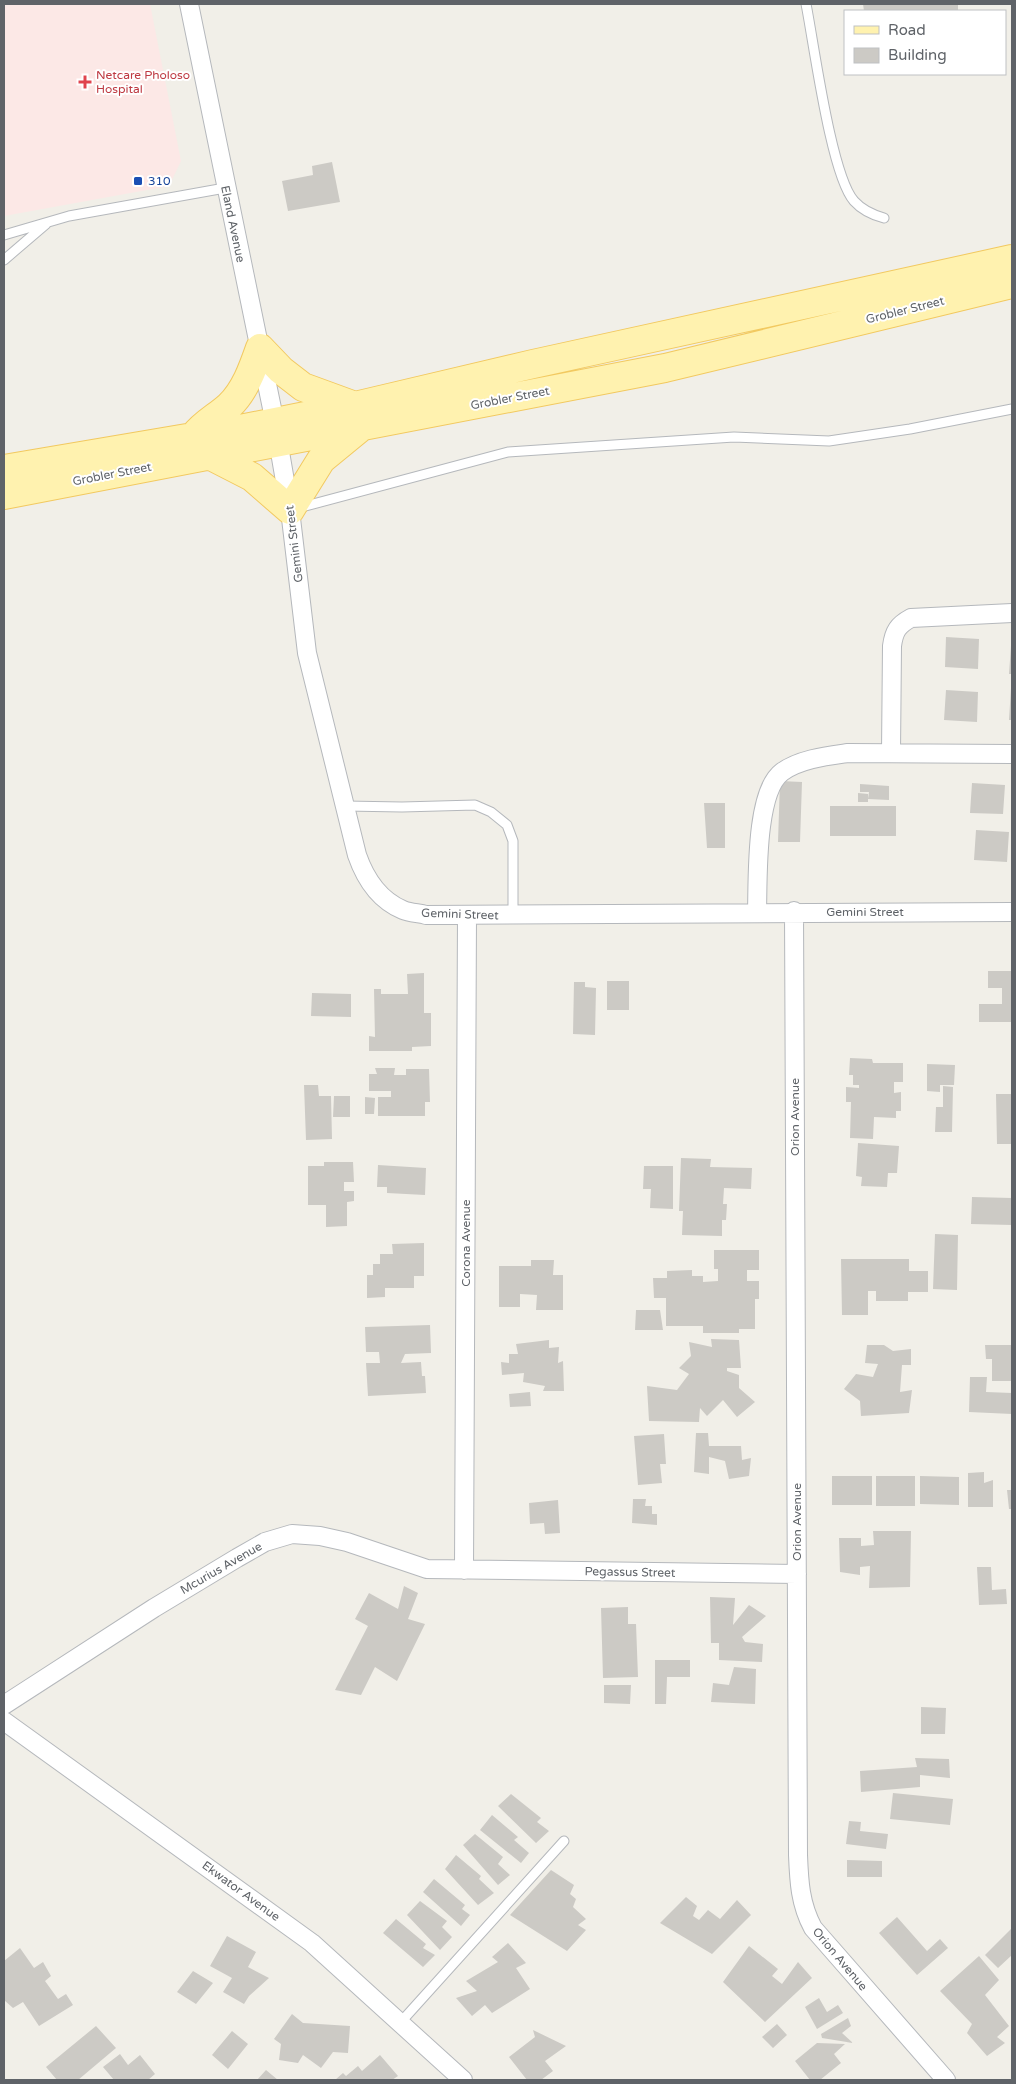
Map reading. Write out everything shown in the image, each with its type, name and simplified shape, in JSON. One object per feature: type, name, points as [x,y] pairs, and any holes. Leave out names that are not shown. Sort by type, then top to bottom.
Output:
[{"type":"main road","name":"Grobler Street","points":[[358,417],[533,364],[1012,259]]},
{"type":"main road","name":"Grobler Street","points":[[4,469],[203,446],[358,417],[665,368],[1012,284]]},
{"type":"main road","points":[[260,348],[280,370],[303,387],[358,417],[321,460],[290,510],[252,477],[203,446],[205,423],[225,410],[238,396],[260,348]]},
{"type":"main road","name":"Grobler Street","points":[[4,495],[203,446]]},
{"type":"street","name":"Eland Avenue","points":[[189,4],[225,188],[277,433]]},
{"type":"street","name":"Gemini Street","points":[[277,433],[290,510],[307,653],[363,873],[373,889],[403,910],[426,915],[467,916],[757,912],[1012,912]]},
{"type":"street","points":[[891,752],[892,646],[894,632],[901,623],[911,618],[1012,613]]},
{"type":"street","points":[[757,912],[762,812],[775,779],[782,772],[798,764],[825,756],[891,752],[1012,754]]},
{"type":"street","name":"Orion Avenue","points":[[794,912],[798,1855],[800,1894],[805,1914],[813,1928],[946,2080]]},
{"type":"street","name":"Corona Avenue","points":[[464,1570],[467,916]]},
{"type":"street","name":"Mcurius Avenue","points":[[4,1705],[154,1608],[264,1542],[281,1537],[292,1534],[320,1536],[347,1542],[427,1569],[464,1570]]},
{"type":"street","name":"Pegassus Street","points":[[464,1570],[797,1574]]},
{"type":"street","name":"Ekwator Avenue","points":[[4,1720],[312,1944],[463,2080]]},
{"type":"lane","points":[[806,4],[832,140],[845,184],[854,201],[867,212],[884,218]]},
{"type":"lane","points":[[4,235],[69,216],[225,188]]},
{"type":"lane","points":[[4,260],[48,222]]},
{"type":"lane","points":[[290,510],[508,452],[734,437],[829,441],[910,430],[1012,408]]},
{"type":"lane","points":[[346,806],[475,805],[491,812],[507,825],[513,841],[513,915]]},
{"type":"lane","points":[[400,2023],[564,1841]]},
{"type":"shaded area","name":"Netcare Pholoso Hospital","points":[[4,4],[150,4],[181,161],[169,186],[4,216]]},
{"type":"building","points":[[863,4],[958,4],[958,10],[864,10]]},
{"type":"building","points":[[332,162],[340,202],[288,211],[282,181],[313,175],[312,166]]},
{"type":"building","points":[[946,637],[979,639],[978,669],[945,667]]},
{"type":"building","points":[[1011,646],[1012,674],[1009,674]]},
{"type":"building","points":[[1011,688],[1012,720],[1009,720]]},
{"type":"building","points":[[946,690],[978,692],[977,722],[944,720]]},
{"type":"building","points":[[780,781],[802,782],[800,842],[778,842]]},
{"type":"building","points":[[972,783],[1005,785],[1003,814],[970,813]]},
{"type":"building","points":[[860,784],[889,786],[889,800],[868,799],[869,792],[860,792]]},
{"type":"building","points":[[858,793],[868,794],[868,802],[858,802]]},
{"type":"building","points":[[704,803],[725,803],[725,848],[707,848]]},
{"type":"building","points":[[830,806],[896,806],[896,836],[830,836]]},
{"type":"building","points":[[976,830],[1009,832],[1007,862],[974,860]]},
{"type":"building","points":[[988,971],[1012,971],[1012,1022],[979,1022],[979,1004],[1002,1004],[1002,988],[988,988]]},
{"type":"building","points":[[424,973],[424,1013],[431,1013],[431,1046],[412,1047],[412,1051],[369,1051],[369,1036],[375,1037],[374,989],[381,989],[381,994],[408,994],[407,974]]},
{"type":"building","points":[[607,981],[629,981],[629,1010],[607,1010]]},
{"type":"building","points":[[574,982],[585,982],[585,987],[596,988],[595,1035],[573,1034]]},
{"type":"building","points":[[312,993],[351,994],[351,1017],[311,1016]]},
{"type":"building","points":[[850,1058],[872,1059],[873,1063],[903,1063],[903,1082],[894,1082],[894,1093],[901,1092],[901,1111],[896,1111],[896,1118],[874,1117],[873,1139],[850,1138],[851,1102],[846,1102],[846,1087],[859,1088],[859,1085],[853,1085],[853,1075],[849,1075]]},
{"type":"building","points":[[927,1064],[955,1065],[954,1085],[940,1085],[940,1092],[927,1091]]},
{"type":"building","points":[[375,1068],[395,1068],[394,1075],[406,1075],[406,1069],[429,1069],[430,1102],[425,1102],[425,1116],[378,1116],[378,1097],[391,1097],[391,1091],[369,1091],[369,1074],[377,1074]]},
{"type":"building","points":[[304,1085],[318,1085],[319,1096],[331,1096],[332,1139],[306,1140]]},
{"type":"building","points":[[943,1086],[953,1087],[952,1132],[935,1132],[936,1107],[943,1107]]},
{"type":"building","points":[[996,1094],[1012,1094],[1012,1144],[997,1144]]},
{"type":"building","points":[[334,1096],[350,1096],[350,1117],[333,1117]]},
{"type":"building","points":[[365,1097],[375,1098],[374,1114],[365,1114]]},
{"type":"building","points":[[858,1143],[899,1146],[897,1173],[888,1173],[887,1187],[861,1186],[862,1177],[856,1176]]},
{"type":"building","points":[[681,1158],[711,1159],[710,1167],[752,1168],[751,1189],[724,1188],[723,1204],[727,1204],[726,1220],[722,1220],[722,1236],[682,1235],[683,1211],[679,1211]]},
{"type":"building","points":[[324,1162],[353,1162],[354,1182],[344,1182],[344,1191],[354,1191],[354,1201],[347,1202],[347,1226],[326,1227],[326,1205],[308,1205],[308,1166],[324,1166]]},
{"type":"building","points":[[378,1165],[426,1168],[425,1195],[387,1193],[387,1187],[377,1187]]},
{"type":"building","points":[[644,1166],[673,1166],[673,1209],[650,1208],[651,1189],[643,1189]]},
{"type":"building","points":[[972,1197],[1012,1198],[1012,1225],[971,1224]]},
{"type":"building","points":[[935,1234],[958,1235],[957,1290],[933,1289]]},
{"type":"building","points":[[424,1243],[424,1276],[414,1276],[414,1288],[385,1288],[385,1297],[367,1298],[367,1275],[373,1275],[373,1264],[380,1264],[380,1254],[393,1254],[392,1244]]},
{"type":"building","points":[[714,1250],[759,1250],[759,1270],[747,1270],[747,1281],[759,1281],[759,1299],[755,1299],[755,1329],[739,1329],[739,1333],[703,1333],[703,1326],[666,1326],[666,1298],[654,1298],[653,1278],[667,1278],[667,1271],[692,1270],[692,1276],[703,1276],[703,1282],[718,1281],[718,1269],[714,1269]]},
{"type":"building","points":[[841,1259],[909,1259],[909,1271],[928,1271],[928,1292],[908,1292],[908,1301],[876,1301],[876,1291],[868,1291],[868,1315],[842,1315]]},
{"type":"building","points":[[531,1260],[554,1260],[553,1275],[563,1275],[563,1310],[536,1310],[537,1295],[520,1294],[520,1307],[499,1307],[499,1266],[531,1266]]},
{"type":"building","points":[[636,1310],[660,1310],[663,1330],[635,1330]]},
{"type":"building","points":[[430,1325],[431,1353],[405,1354],[401,1363],[421,1362],[422,1376],[425,1376],[426,1393],[368,1396],[366,1363],[380,1363],[379,1352],[366,1352],[365,1327]]},
{"type":"building","points":[[711,1339],[739,1340],[741,1368],[727,1368],[727,1371],[739,1375],[739,1388],[755,1402],[737,1417],[723,1400],[707,1416],[700,1408],[699,1422],[649,1421],[647,1386],[677,1390],[689,1374],[679,1368],[691,1356],[689,1342],[712,1347]]},
{"type":"building","points":[[549,1340],[549,1348],[559,1347],[558,1363],[563,1361],[564,1391],[543,1391],[545,1386],[523,1382],[524,1373],[502,1375],[501,1362],[509,1363],[509,1354],[518,1354],[516,1344]]},
{"type":"building","points":[[867,1345],[884,1345],[893,1351],[911,1349],[911,1365],[902,1365],[900,1392],[912,1390],[909,1413],[861,1416],[860,1401],[844,1389],[856,1374],[873,1377],[878,1364],[865,1363]]},
{"type":"building","points":[[985,1345],[1012,1345],[1012,1381],[992,1381],[992,1359],[986,1359]]},
{"type":"building","points":[[970,1377],[987,1377],[986,1392],[1012,1393],[1012,1414],[969,1412]]},
{"type":"building","points":[[530,1392],[531,1406],[510,1407],[509,1394]]},
{"type":"building","points":[[696,1433],[708,1433],[709,1446],[741,1446],[742,1460],[751,1458],[749,1476],[729,1479],[725,1461],[709,1457],[709,1474],[694,1472]]},
{"type":"building","points":[[664,1434],[666,1464],[660,1464],[662,1483],[638,1485],[634,1436]]},
{"type":"building","points":[[984,1472],[984,1483],[993,1480],[993,1507],[968,1507],[968,1473]]},
{"type":"building","points":[[832,1476],[872,1476],[872,1505],[832,1505]]},
{"type":"building","points":[[876,1476],[915,1476],[915,1506],[876,1506]]},
{"type":"building","points":[[920,1476],[959,1477],[959,1505],[920,1504]]},
{"type":"building","points":[[1007,1490],[1012,1490],[1012,1509],[1009,1509]]},
{"type":"building","points":[[633,1499],[646,1499],[645,1506],[652,1506],[652,1514],[657,1514],[657,1525],[632,1523]]},
{"type":"building","points":[[558,1500],[560,1533],[545,1534],[544,1523],[530,1524],[529,1503]]},
{"type":"building","points":[[873,1531],[911,1531],[910,1587],[869,1588],[870,1566],[860,1567],[860,1575],[840,1572],[839,1538],[861,1538],[861,1546],[874,1545]]},
{"type":"building","points":[[977,1567],[991,1567],[992,1590],[1006,1589],[1007,1604],[979,1605]]},
{"type":"building","points":[[404,1586],[418,1593],[408,1619],[425,1624],[397,1681],[375,1667],[361,1695],[335,1690],[368,1626],[355,1619],[369,1593],[398,1609]]},
{"type":"building","points":[[710,1597],[735,1598],[733,1625],[749,1605],[766,1616],[742,1637],[745,1642],[763,1644],[762,1662],[719,1660],[719,1643],[711,1643]]},
{"type":"building","points":[[628,1607],[628,1624],[636,1624],[638,1677],[603,1678],[601,1608]]},
{"type":"building","points":[[655,1660],[690,1660],[690,1677],[667,1677],[666,1704],[655,1704]]},
{"type":"building","points":[[734,1667],[756,1669],[755,1704],[711,1702],[713,1683],[729,1685]]},
{"type":"building","points":[[604,1685],[631,1685],[630,1704],[604,1703]]},
{"type":"building","points":[[921,1707],[946,1708],[945,1734],[921,1734]]},
{"type":"building","points":[[915,1758],[949,1759],[950,1778],[920,1775],[920,1787],[861,1792],[860,1771],[917,1767]]},
{"type":"building","points":[[893,1793],[953,1799],[950,1825],[890,1819]]},
{"type":"building","points":[[511,1794],[541,1818],[537,1822],[549,1831],[536,1843],[498,1806]]},
{"type":"building","points":[[492,1815],[518,1837],[514,1840],[529,1853],[521,1863],[480,1830]]},
{"type":"building","points":[[849,1821],[861,1822],[860,1831],[888,1834],[886,1849],[846,1844]]},
{"type":"building","points":[[475,1834],[503,1857],[498,1864],[510,1875],[498,1885],[463,1845]]},
{"type":"building","points":[[456,1855],[481,1876],[479,1879],[494,1893],[478,1905],[445,1869]]},
{"type":"building","points":[[847,1860],[882,1861],[882,1877],[847,1877]]},
{"type":"building","points":[[551,1870],[574,1885],[570,1894],[576,1899],[573,1907],[586,1919],[578,1925],[586,1930],[567,1951],[510,1915]]},
{"type":"building","points":[[434,1879],[465,1905],[462,1909],[470,1915],[461,1926],[423,1892]]},
{"type":"building","points":[[686,1897],[697,1906],[693,1916],[699,1920],[708,1910],[720,1919],[737,1900],[751,1915],[712,1954],[660,1923]]},
{"type":"building","points":[[420,1901],[447,1921],[442,1927],[452,1937],[440,1950],[407,1915]]},
{"type":"building","points":[[897,1917],[927,1951],[940,1939],[948,1948],[917,1975],[879,1933]]},
{"type":"building","points":[[396,1919],[426,1944],[423,1948],[435,1955],[423,1967],[383,1933]]},
{"type":"building","points":[[1012,1928],[1012,1955],[998,1968],[985,1955]]},
{"type":"building","points":[[227,1936],[256,1952],[248,1967],[269,1978],[249,1996],[244,2004],[223,1992],[232,1978],[210,1966]]},
{"type":"building","points":[[508,1943],[526,1963],[516,1968],[530,1989],[492,2013],[485,2005],[472,2016],[456,1998],[477,1991],[466,1981],[498,1962],[492,1957]]},
{"type":"building","points":[[749,1946],[778,1969],[772,1976],[782,1984],[798,1962],[812,1978],[765,2022],[723,1982]]},
{"type":"building","points":[[20,1948],[34,1968],[43,1962],[51,1976],[45,1981],[58,1999],[66,1994],[73,2005],[39,2026],[23,2002],[13,2008],[4,2000],[4,1961]]},
{"type":"building","points":[[979,1956],[999,1980],[985,1995],[1009,2026],[997,2037],[1005,2043],[987,2056],[967,2033],[972,2024],[940,1991]]},
{"type":"building","points":[[193,1971],[213,1983],[196,2004],[177,1992]]},
{"type":"building","points":[[819,1998],[827,2012],[838,2005],[843,2013],[817,2029],[805,2007]]},
{"type":"building","points":[[292,2014],[303,2023],[350,2026],[348,2053],[333,2052],[321,2068],[303,2055],[298,2063],[279,2060],[281,2044],[274,2039]]},
{"type":"building","points":[[848,2018],[851,2026],[842,2033],[853,2043],[822,2038],[821,2034]]},
{"type":"building","points":[[777,2024],[787,2035],[773,2048],[762,2037]]},
{"type":"building","points":[[96,2026],[116,2048],[78,2080],[57,2080],[46,2067]]},
{"type":"building","points":[[533,2030],[566,2046],[545,2061],[553,2071],[541,2080],[527,2080],[509,2057],[535,2037]]},
{"type":"building","points":[[232,2031],[248,2044],[228,2069],[212,2055]]},
{"type":"building","points":[[817,2043],[845,2044],[834,2054],[841,2063],[820,2080],[810,2080],[795,2061]]},
{"type":"building","points":[[120,2054],[128,2065],[140,2055],[155,2074],[148,2080],[114,2080],[103,2067]]},
{"type":"building","points":[[380,2055],[398,2076],[392,2080],[335,2080],[343,2073],[346,2076],[358,2066],[362,2071]]},
{"type":"building","points":[[266,2070],[278,2080],[257,2080]]},
{"type":"place","name":"Netcare Pholoso Hospital","points":[[85,82]]},
{"type":"place","name":"310","points":[[138,181]]}]
